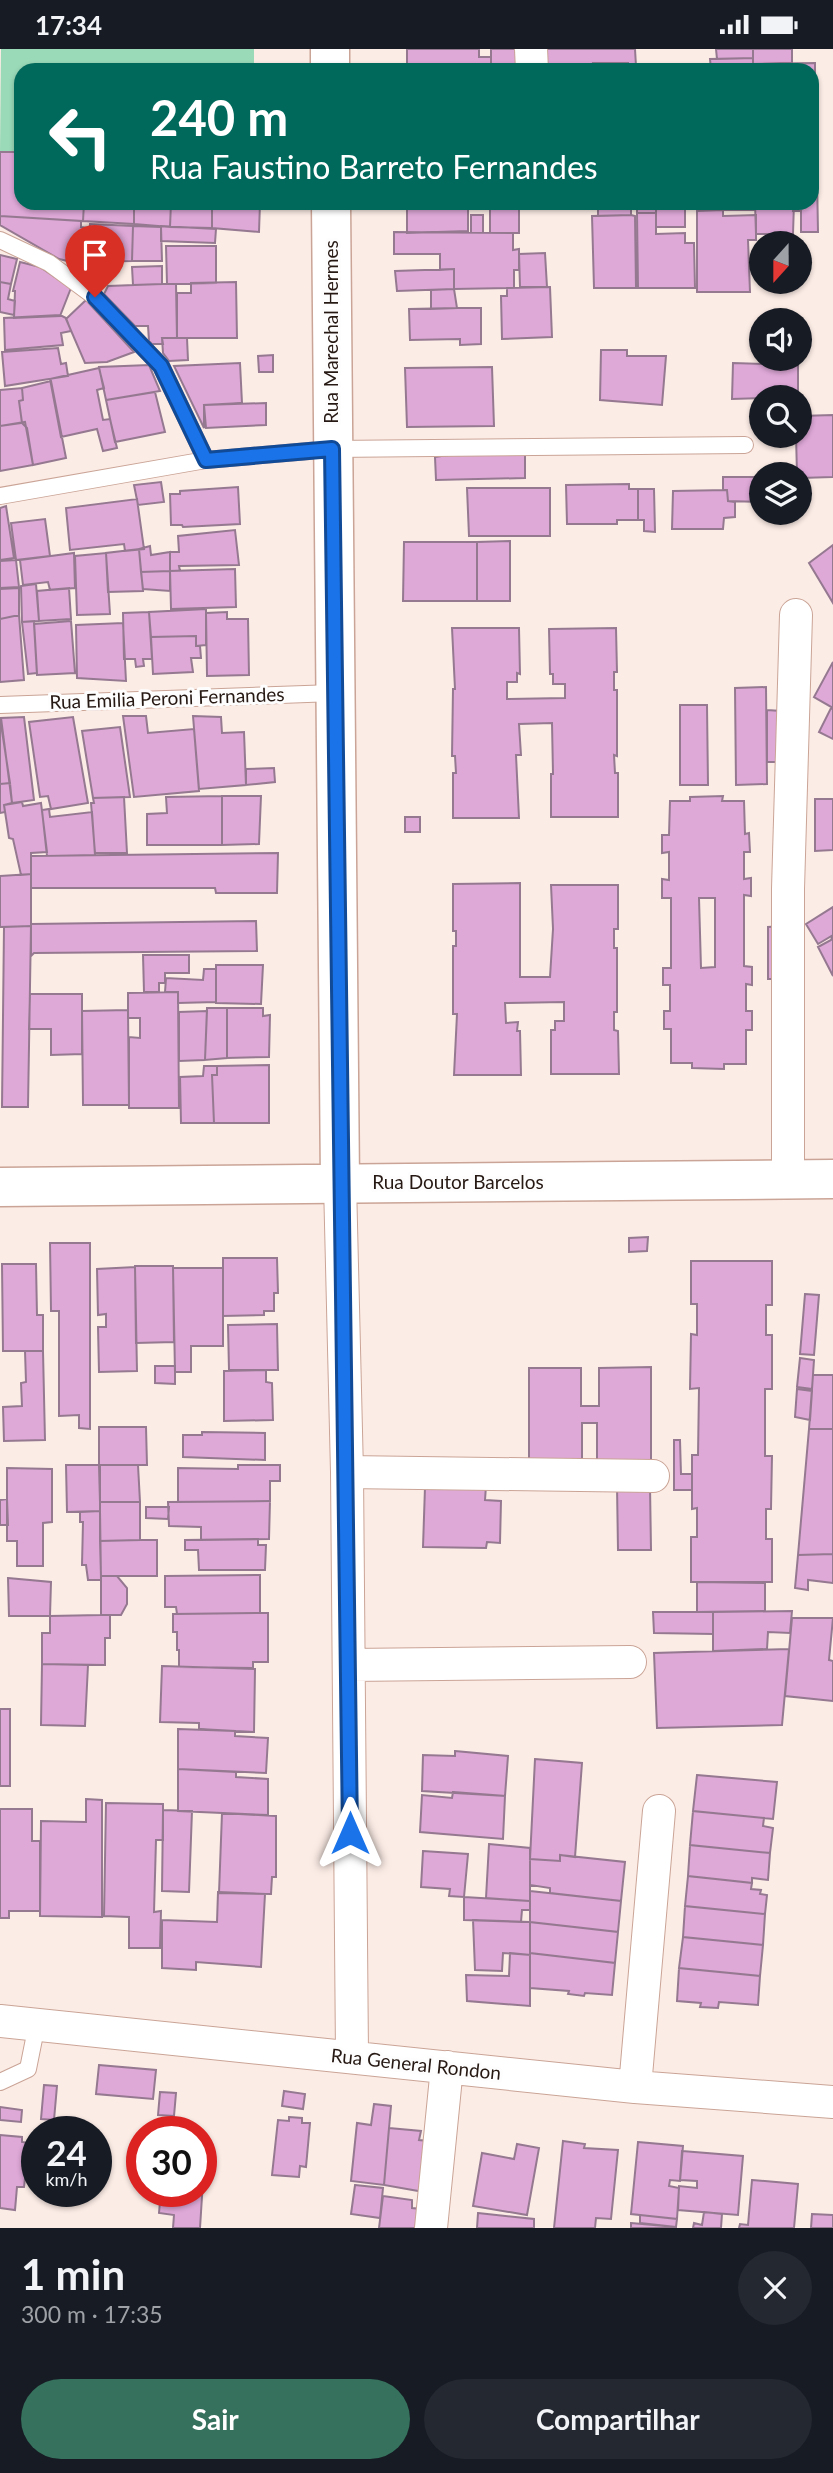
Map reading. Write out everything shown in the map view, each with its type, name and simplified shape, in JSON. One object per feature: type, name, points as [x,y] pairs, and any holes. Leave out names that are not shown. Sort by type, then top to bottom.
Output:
[{"type":"street","name":"Rua Marechal Hermes","points":[[331,210],[334,693],[340,1183],[347,1472],[352,2056]]},
{"type":"street","points":[[788,1179],[788,889],[796,615]]},
{"type":"street","name":"Rua Doutor Barcelos","points":[[0,1187],[833,1179]]},
{"type":"street","points":[[347,1472],[653,1476]]},
{"type":"street","points":[[349,1665],[630,1662]]},
{"type":"street","points":[[635,2087],[659,1811]]},
{"type":"street","name":"Rua General Rondon","points":[[0,2021],[635,2087],[833,2102]]},
{"type":"street","points":[[431,2228],[447,2067]]},
{"type":"lane","points":[[0,240],[49,263],[95,297],[161,366],[206,460]]},
{"type":"lane","points":[[0,496],[206,460],[332,449],[745,445]]},
{"type":"lane","name":"Rua Emilia Peroni Fernandes","points":[[0,705],[74,700],[334,693]]},
{"type":"lane","points":[[0,2082],[28,2069],[37,2025]]},
{"type":"green space","points":[[1,49],[254,49],[254,63],[14,63],[14,152],[0,152]]},
{"type":"building","points":[[407,49],[479,49],[479,57],[491,57],[491,63],[407,63]]},
{"type":"building","points":[[491,49],[517,49],[517,63],[491,63]]},
{"type":"building","points":[[534,49],[635,49],[636,63],[535,63]]},
{"type":"building","points":[[716,49],[753,49],[753,58],[717,59]]},
{"type":"building","points":[[753,49],[792,49],[792,63],[753,63]]},
{"type":"building","points":[[753,58],[753,63],[710,63],[710,59]]},
{"type":"building","points":[[0,152],[14,152],[14,210],[84,210],[83,221],[0,216]]},
{"type":"building","points":[[84,210],[134,210],[134,224],[83,221]]},
{"type":"building","points":[[134,210],[171,210],[170,227],[134,224]]},
{"type":"building","points":[[171,210],[212,210],[212,228],[170,227]]},
{"type":"building","points":[[212,210],[260,210],[259,232],[212,228]]},
{"type":"building","points":[[407,210],[468,210],[468,231],[407,233]]},
{"type":"building","points":[[490,210],[519,210],[519,233],[490,233]]},
{"type":"building","points":[[598,210],[631,210],[631,215],[598,216]]},
{"type":"building","points":[[637,210],[656,210],[656,213],[637,213]]},
{"type":"building","points":[[656,210],[685,210],[685,227],[656,227]]},
{"type":"building","points":[[723,210],[723,216],[756,215],[756,231],[749,231],[748,240],[749,292],[697,292],[697,211]]},
{"type":"building","points":[[755,210],[794,210],[793,231],[756,231]]},
{"type":"building","points":[[818,210],[818,232],[801,231],[801,211],[793,211]]},
{"type":"building","points":[[637,213],[656,213],[656,234],[685,233],[685,243],[694,243],[695,288],[638,288]]},
{"type":"building","points":[[471,215],[483,215],[483,233],[471,233]]},
{"type":"building","points":[[0,216],[81,221],[81,227],[89,228],[85,265],[59,259],[0,225]]},
{"type":"building","points":[[592,216],[635,216],[636,288],[594,288]]},
{"type":"building","points":[[90,224],[133,226],[132,261],[88,262]]},
{"type":"building","points":[[133,226],[161,227],[162,261],[132,261]]},
{"type":"building","points":[[161,226],[216,229],[215,243],[161,241]]},
{"type":"building","points":[[394,232],[513,233],[513,250],[519,249],[519,270],[514,270],[514,288],[454,289],[454,269],[440,270],[440,254],[394,254]]},
{"type":"building","points":[[166,246],[216,246],[216,283],[167,284]]},
{"type":"building","points":[[545,253],[547,287],[520,287],[519,254]]},
{"type":"building","points":[[0,255],[17,259],[11,284],[0,282]]},
{"type":"building","points":[[20,262],[40,267],[71,288],[60,316],[14,318],[13,291]]},
{"type":"building","points":[[162,266],[162,284],[133,285],[132,267]]},
{"type":"building","points":[[454,269],[454,289],[397,291],[395,271]]},
{"type":"building","points":[[0,282],[11,284],[8,299],[15,301],[14,315],[0,312]]},
{"type":"building","points":[[236,282],[237,338],[177,338],[177,293],[191,293],[191,283]]},
{"type":"building","points":[[176,284],[177,338],[162,338],[163,344],[152,344],[149,341],[148,326],[135,326],[104,294],[108,286]]},
{"type":"building","points":[[550,287],[552,337],[502,339],[501,296],[507,296],[507,288]]},
{"type":"building","points":[[454,289],[457,308],[431,309],[431,290]]},
{"type":"building","points":[[86,300],[134,352],[107,362],[85,363],[66,319]]},
{"type":"building","points":[[481,308],[481,344],[460,345],[460,339],[410,340],[409,309]]},
{"type":"building","points":[[60,315],[66,318],[71,331],[61,333],[63,345],[5,350],[4,318]]},
{"type":"building","points":[[162,338],[187,338],[188,360],[169,361],[163,353]]},
{"type":"building","points":[[58,348],[61,364],[66,363],[68,376],[5,386],[2,352]]},
{"type":"building","points":[[601,350],[627,350],[627,356],[666,356],[662,405],[600,400]]},
{"type":"building","points":[[273,355],[273,372],[259,372],[258,356]]},
{"type":"building","points":[[240,363],[242,403],[204,405],[204,428],[174,366]]},
{"type":"building","points":[[733,363],[749,363],[749,371],[798,371],[798,385],[749,385],[749,398],[732,399]]},
{"type":"building","points":[[149,365],[160,391],[106,400],[99,367]]},
{"type":"building","points":[[492,367],[494,426],[407,427],[405,368]]},
{"type":"building","points":[[99,368],[104,388],[97,390],[103,420],[110,419],[117,448],[103,451],[97,429],[61,437],[50,379]]},
{"type":"building","points":[[51,381],[66,458],[33,465],[19,401],[23,400],[22,388]]},
{"type":"building","points":[[22,388],[23,400],[19,401],[22,423],[0,426],[0,390]]},
{"type":"building","points":[[155,392],[165,432],[115,442],[106,400]]},
{"type":"building","points":[[266,403],[266,425],[206,428],[204,405]]},
{"type":"building","points":[[833,415],[833,477],[812,478],[812,462],[797,462],[796,448],[812,448],[812,416]]},
{"type":"building","points":[[25,422],[33,465],[0,471],[0,426]]},
{"type":"building","points":[[525,455],[525,478],[436,480],[435,457]]},
{"type":"building","points":[[723,477],[749,477],[749,502],[728,501],[727,490],[723,490]]},
{"type":"building","points":[[161,482],[164,502],[138,505],[134,485]]},
{"type":"building","points":[[629,484],[629,489],[638,489],[638,520],[617,520],[617,524],[567,524],[566,485]]},
{"type":"building","points":[[238,487],[240,524],[183,527],[171,525],[170,494]]},
{"type":"building","points":[[467,488],[550,488],[550,536],[469,536]]},
{"type":"building","points":[[638,489],[654,489],[655,532],[644,531],[644,520],[638,520]]},
{"type":"building","points":[[727,490],[728,501],[735,502],[735,517],[724,518],[723,529],[672,529],[673,491]]},
{"type":"building","points":[[137,499],[144,549],[125,551],[124,544],[70,550],[66,508]]},
{"type":"building","points":[[6,506],[14,558],[0,560],[0,508]]},
{"type":"building","points":[[45,519],[50,556],[16,560],[11,523]]},
{"type":"building","points":[[235,530],[239,565],[179,566],[180,571],[170,571],[170,552],[179,552],[178,536]]},
{"type":"building","points":[[510,541],[510,601],[477,601],[477,542]]},
{"type":"building","points":[[404,542],[477,542],[477,601],[403,601]]},
{"type":"building","points":[[833,545],[833,603],[809,563]]},
{"type":"building","points":[[150,546],[151,555],[170,552],[170,571],[141,572],[139,549]]},
{"type":"building","points":[[139,549],[143,591],[108,592],[106,553]]},
{"type":"building","points":[[74,553],[75,588],[50,590],[48,582],[23,585],[20,560]]},
{"type":"building","points":[[106,553],[110,614],[77,615],[75,556]]},
{"type":"building","points":[[16,560],[19,587],[0,588],[0,561]]},
{"type":"building","points":[[235,569],[236,607],[171,609],[170,571]]},
{"type":"building","points":[[170,571],[170,591],[143,589],[141,572]]},
{"type":"building","points":[[36,584],[39,621],[22,622],[21,586]]},
{"type":"building","points":[[19,588],[19,615],[0,619],[0,589]]},
{"type":"building","points":[[69,588],[71,619],[39,621],[37,591]]},
{"type":"building","points":[[206,609],[206,645],[196,646],[196,636],[151,637],[149,612]]},
{"type":"building","points":[[149,612],[152,659],[143,659],[144,666],[136,667],[135,659],[124,659],[123,613]]},
{"type":"building","points":[[227,612],[227,619],[248,619],[249,675],[207,676],[206,613]]},
{"type":"building","points":[[19,615],[24,680],[0,682],[0,619]]},
{"type":"building","points":[[34,621],[37,673],[28,674],[22,622]]},
{"type":"building","points":[[71,621],[75,673],[37,675],[34,624]]},
{"type":"building","points":[[123,623],[126,681],[77,678],[76,625]]},
{"type":"building","points":[[452,628],[519,628],[520,674],[517,673],[517,682],[507,682],[507,699],[565,698],[565,684],[553,684],[553,674],[550,674],[549,629],[616,628],[617,672],[614,672],[614,690],[617,690],[617,756],[614,755],[615,773],[618,773],[618,817],[551,817],[552,723],[519,724],[521,755],[516,755],[519,818],[453,818],[453,773],[456,773],[455,756],[452,756],[455,689]]},
{"type":"building","points":[[196,636],[196,646],[200,646],[201,658],[191,658],[193,672],[153,674],[151,637]]},
{"type":"building","points":[[833,662],[833,708],[814,697]]},
{"type":"building","points":[[766,687],[767,784],[736,785],[735,688]]},
{"type":"building","points":[[680,705],[707,705],[708,785],[680,785]]},
{"type":"building","points":[[831,708],[833,709],[833,739],[819,732]]},
{"type":"building","points":[[767,710],[781,711],[780,762],[767,762]]},
{"type":"building","points":[[123,716],[146,716],[148,733],[194,729],[199,791],[134,797]]},
{"type":"building","points":[[193,716],[221,717],[222,733],[244,732],[246,785],[199,789]]},
{"type":"building","points":[[24,717],[34,800],[12,803],[1,718]]},
{"type":"building","points":[[73,717],[88,803],[51,809],[48,796],[40,797],[29,722]]},
{"type":"building","points":[[0,718],[10,783],[0,784]]},
{"type":"building","points":[[120,727],[130,797],[93,798],[82,731]]},
{"type":"building","points":[[274,768],[275,782],[246,785],[246,769]]},
{"type":"building","points":[[10,783],[12,803],[4,805],[5,812],[0,813],[0,784]]},
{"type":"building","points":[[222,796],[261,796],[259,844],[222,845]]},
{"type":"building","points":[[222,796],[222,845],[147,845],[147,814],[167,813],[166,797]]},
{"type":"building","points":[[723,796],[722,801],[744,801],[745,834],[749,833],[750,852],[744,852],[744,879],[751,878],[751,896],[744,895],[744,966],[752,967],[752,985],[746,984],[746,1011],[752,1011],[752,1030],[746,1030],[746,1064],[724,1064],[724,1069],[692,1068],[692,1063],[671,1063],[671,1029],[664,1029],[664,1011],[670,1011],[670,985],[663,985],[663,968],[671,968],[671,898],[662,898],[662,879],[669,880],[669,852],[662,853],[662,835],[669,835],[670,801],[690,801],[690,797]],"holes":[[[699,898],[715,898],[715,967],[701,968]]]},
{"type":"building","points":[[124,797],[127,853],[95,853],[91,803],[94,803],[93,798]]},
{"type":"building","points":[[815,799],[833,799],[833,850],[815,851]]},
{"type":"building","points":[[22,802],[23,806],[41,803],[47,852],[31,853],[31,874],[21,875],[13,839],[9,838],[4,805]]},
{"type":"building","points":[[49,809],[50,817],[92,812],[95,855],[47,856],[42,810]]},
{"type":"building","points":[[405,817],[420,817],[420,832],[405,832]]},
{"type":"building","points":[[278,853],[277,893],[216,893],[215,888],[31,888],[31,856]]},
{"type":"building","points":[[31,874],[31,926],[0,927],[0,876]]},
{"type":"building","points":[[520,883],[520,977],[550,977],[553,929],[551,885],[618,885],[618,929],[614,929],[614,948],[617,948],[617,1012],[614,1012],[614,1030],[618,1031],[619,1074],[551,1074],[551,1030],[555,1030],[555,1021],[564,1021],[564,1002],[505,1003],[506,1023],[518,1022],[517,1031],[520,1031],[521,1075],[454,1075],[457,1014],[453,1014],[453,946],[456,946],[456,931],[453,931],[453,884]]},
{"type":"building","points":[[833,907],[833,935],[818,944],[806,924]]},
{"type":"building","points":[[256,921],[257,951],[34,953],[31,956],[31,924]]},
{"type":"building","points":[[31,926],[28,1107],[2,1107],[4,927]]},
{"type":"building","points":[[783,926],[782,979],[768,979],[768,927]]},
{"type":"building","points":[[833,935],[833,976],[818,947],[831,940]]},
{"type":"building","points":[[143,955],[189,955],[189,973],[165,973],[165,983],[159,983],[159,992],[144,992]]},
{"type":"building","points":[[216,965],[263,965],[261,1004],[216,1003]]},
{"type":"building","points":[[204,969],[216,969],[216,1002],[178,1003],[178,992],[165,992],[166,978],[203,980]]},
{"type":"building","points":[[178,992],[179,1108],[129,1108],[129,1037],[140,1038],[140,1018],[128,1018],[128,993]]},
{"type":"building","points":[[30,994],[82,994],[82,1054],[51,1055],[51,1029],[29,1029]]},
{"type":"building","points":[[207,1008],[227,1008],[227,1058],[205,1060]]},
{"type":"building","points":[[227,1008],[263,1008],[263,1016],[270,1015],[269,1057],[227,1058]]},
{"type":"building","points":[[128,1010],[129,1105],[83,1105],[82,1011]]},
{"type":"building","points":[[207,1011],[205,1060],[179,1061],[179,1012]]},
{"type":"building","points":[[269,1065],[269,1123],[214,1123],[212,1075],[217,1075],[217,1066]]},
{"type":"building","points":[[204,1066],[217,1066],[217,1075],[212,1075],[214,1123],[181,1123],[180,1077],[203,1076]]},
{"type":"building","points":[[648,1237],[647,1251],[629,1252],[629,1238]]},
{"type":"building","points":[[50,1243],[90,1243],[90,1429],[79,1428],[79,1415],[59,1416],[59,1311],[51,1311]]},
{"type":"building","points":[[223,1258],[277,1258],[278,1293],[274,1293],[274,1311],[264,1311],[264,1315],[223,1316]]},
{"type":"building","points":[[691,1261],[772,1261],[772,1305],[766,1305],[766,1335],[772,1335],[772,1389],[765,1389],[765,1456],[772,1456],[771,1509],[766,1509],[766,1539],[772,1539],[772,1582],[691,1582],[691,1537],[697,1537],[697,1508],[692,1509],[692,1455],[698,1455],[699,1388],[690,1389],[691,1334],[697,1335],[697,1304],[691,1304]]},
{"type":"building","points":[[2,1264],[36,1264],[37,1315],[43,1315],[43,1351],[3,1351]]},
{"type":"building","points":[[135,1266],[173,1266],[174,1342],[136,1343]]},
{"type":"building","points":[[135,1267],[137,1371],[99,1372],[98,1327],[106,1327],[106,1314],[98,1315],[97,1269]]},
{"type":"building","points":[[173,1268],[223,1268],[223,1346],[191,1346],[191,1372],[175,1372]]},
{"type":"building","points":[[805,1294],[819,1295],[814,1355],[800,1354]]},
{"type":"building","points":[[277,1324],[278,1370],[229,1370],[228,1325]]},
{"type":"building","points":[[25,1351],[43,1351],[45,1440],[4,1441],[3,1407],[22,1406],[21,1383],[26,1382]]},
{"type":"building","points":[[800,1358],[814,1360],[812,1389],[797,1387]]},
{"type":"building","points":[[155,1366],[175,1366],[175,1384],[155,1383]]},
{"type":"building","points":[[651,1367],[651,1462],[597,1462],[597,1423],[582,1423],[582,1463],[529,1463],[529,1368],[581,1368],[581,1406],[599,1406],[599,1368]]},
{"type":"building","points":[[266,1370],[266,1382],[272,1383],[273,1420],[224,1421],[224,1371]]},
{"type":"building","points":[[813,1375],[833,1375],[833,1429],[809,1429]]},
{"type":"building","points":[[797,1389],[812,1391],[810,1420],[795,1417]]},
{"type":"building","points":[[99,1427],[146,1427],[147,1465],[99,1465]]},
{"type":"building","points":[[809,1429],[833,1429],[833,1554],[798,1555]]},
{"type":"building","points":[[202,1432],[265,1433],[265,1460],[183,1457],[183,1435],[202,1435]]},
{"type":"building","points":[[674,1440],[680,1440],[681,1474],[692,1474],[692,1490],[674,1490]]},
{"type":"building","points":[[66,1465],[100,1465],[100,1511],[67,1512]]},
{"type":"building","points":[[99,1465],[138,1465],[140,1502],[100,1502]]},
{"type":"building","points":[[238,1465],[280,1465],[280,1481],[270,1481],[270,1501],[178,1502],[178,1468],[238,1469]]},
{"type":"building","points":[[7,1468],[52,1469],[52,1522],[43,1523],[43,1566],[17,1566],[17,1541],[7,1541]]},
{"type":"building","points":[[486,1486],[485,1500],[501,1501],[500,1543],[487,1542],[486,1548],[423,1547],[425,1487]]},
{"type":"building","points":[[617,1486],[650,1486],[651,1550],[618,1550]]},
{"type":"building","points":[[7,1499],[8,1525],[0,1525],[0,1500]]},
{"type":"building","points":[[270,1501],[269,1539],[201,1540],[201,1527],[169,1526],[168,1502]]},
{"type":"building","points":[[100,1502],[140,1502],[140,1540],[100,1541]]},
{"type":"building","points":[[146,1507],[169,1507],[168,1519],[146,1518]]},
{"type":"building","points":[[100,1511],[101,1580],[88,1580],[86,1565],[82,1565],[83,1522],[80,1522],[80,1512]]},
{"type":"building","points":[[258,1539],[258,1545],[266,1545],[265,1570],[199,1570],[198,1550],[185,1550],[185,1540]]},
{"type":"building","points":[[157,1540],[157,1576],[101,1576],[100,1541]]},
{"type":"building","points":[[833,1554],[833,1583],[808,1580],[808,1590],[795,1588],[798,1555]]},
{"type":"building","points":[[260,1575],[260,1613],[177,1614],[176,1607],[165,1607],[165,1576]]},
{"type":"building","points":[[101,1576],[117,1576],[127,1588],[127,1604],[121,1615],[101,1615]]},
{"type":"building","points":[[8,1578],[51,1582],[50,1616],[9,1616]]},
{"type":"building","points":[[697,1582],[765,1583],[765,1611],[697,1612]]},
{"type":"building","points":[[792,1611],[790,1633],[768,1632],[767,1649],[713,1651],[713,1612]]},
{"type":"building","points":[[653,1612],[713,1612],[713,1634],[654,1633]]},
{"type":"building","points":[[268,1613],[268,1662],[253,1662],[253,1668],[179,1667],[173,1614]]},
{"type":"building","points":[[110,1615],[110,1638],[105,1638],[105,1665],[42,1664],[42,1633],[50,1633],[50,1616]]},
{"type":"building","points":[[792,1618],[833,1618],[829,1660],[833,1661],[833,1701],[785,1696]]},
{"type":"building","points":[[789,1649],[782,1725],[657,1728],[654,1653]]},
{"type":"building","points":[[42,1664],[88,1665],[85,1726],[41,1725]]},
{"type":"building","points":[[162,1666],[255,1669],[254,1732],[199,1729],[199,1723],[160,1722]]},
{"type":"building","points":[[0,1709],[10,1709],[10,1786],[0,1786]]},
{"type":"building","points":[[178,1729],[235,1731],[235,1736],[268,1738],[266,1773],[178,1769]]},
{"type":"building","points":[[455,1751],[508,1756],[505,1796],[422,1791],[423,1755],[455,1756]]},
{"type":"building","points":[[535,1759],[582,1763],[575,1857],[560,1855],[560,1861],[530,1859]]},
{"type":"building","points":[[178,1769],[236,1772],[236,1777],[268,1779],[268,1815],[178,1811]]},
{"type":"building","points":[[697,1775],[777,1782],[773,1819],[693,1811]]},
{"type":"building","points":[[453,1792],[505,1796],[503,1839],[420,1832],[422,1795],[452,1798]]},
{"type":"building","points":[[86,1799],[102,1800],[102,1917],[40,1916],[41,1821],[86,1822]]},
{"type":"building","points":[[106,1803],[163,1804],[163,1840],[156,1840],[154,1912],[161,1911],[160,1948],[129,1948],[129,1917],[104,1916]]},
{"type":"building","points":[[0,1809],[32,1809],[32,1841],[40,1841],[40,1911],[9,1911],[9,1918],[0,1918]]},
{"type":"building","points":[[163,1810],[192,1811],[189,1892],[162,1891]]},
{"type":"building","points":[[693,1811],[764,1818],[763,1826],[773,1828],[770,1853],[690,1845]]},
{"type":"building","points":[[222,1813],[276,1816],[276,1877],[272,1877],[271,1894],[219,1893]]},
{"type":"building","points":[[489,1844],[530,1848],[530,1901],[486,1898]]},
{"type":"building","points":[[690,1845],[770,1853],[768,1880],[752,1878],[752,1883],[688,1876]]},
{"type":"building","points":[[423,1851],[468,1854],[464,1897],[449,1896],[450,1889],[421,1887]]},
{"type":"building","points":[[560,1855],[625,1862],[621,1901],[550,1893],[550,1888],[530,1885],[530,1859],[560,1861]]},
{"type":"building","points":[[688,1876],[752,1883],[751,1889],[761,1890],[760,1894],[767,1895],[765,1914],[685,1906]]},
{"type":"building","points":[[530,1891],[621,1901],[618,1932],[530,1922]]},
{"type":"building","points":[[218,1892],[265,1894],[261,1967],[196,1962],[196,1970],[162,1968],[162,1920],[217,1922]]},
{"type":"building","points":[[464,1897],[530,1901],[530,1910],[522,1910],[521,1922],[464,1920]]},
{"type":"building","points":[[685,1906],[765,1914],[763,1945],[683,1937]]},
{"type":"building","points":[[473,1920],[530,1922],[530,1955],[503,1953],[502,1971],[475,1970]]},
{"type":"building","points":[[530,1922],[618,1932],[615,1963],[530,1953]]},
{"type":"building","points":[[683,1937],[763,1945],[760,1976],[679,1968]]},
{"type":"building","points":[[510,1953],[530,1955],[530,2006],[467,2001],[466,1975],[509,1976]]},
{"type":"building","points":[[530,1953],[615,1963],[612,1995],[585,1993],[584,1996],[568,1994],[569,1991],[530,1988]]},
{"type":"building","points":[[679,1968],[760,1976],[758,2005],[719,2002],[718,2008],[677,2001]]},
{"type":"building","points":[[99,2065],[156,2070],[153,2099],[96,2094]]},
{"type":"building","points":[[44,2085],[57,2086],[54,2116],[41,2116]]},
{"type":"building","points":[[284,2091],[305,2094],[303,2109],[282,2106]]},
{"type":"building","points":[[160,2092],[176,2093],[174,2116],[158,2115]]},
{"type":"building","points":[[374,2104],[391,2106],[384,2185],[351,2181],[357,2123],[371,2125]]},
{"type":"building","points":[[0,2107],[22,2110],[21,2122],[0,2120]]},
{"type":"building","points":[[289,2117],[302,2118],[302,2123],[310,2123],[306,2167],[300,2166],[299,2177],[272,2175],[278,2120],[289,2121]]},
{"type":"building","points":[[389,2128],[421,2131],[419,2140],[429,2141],[424,2192],[384,2185]]},
{"type":"building","points":[[0,2135],[21,2137],[21,2187],[17,2187],[15,2210],[0,2208]]},
{"type":"building","points":[[563,2141],[585,2144],[584,2148],[618,2150],[611,2219],[596,2218],[595,2228],[554,2228]]},
{"type":"building","points":[[638,2142],[683,2146],[680,2181],[670,2180],[669,2186],[679,2188],[677,2219],[631,2214]]},
{"type":"building","points":[[517,2144],[539,2148],[527,2215],[473,2206],[482,2153],[514,2159]]},
{"type":"building","points":[[682,2151],[743,2156],[738,2215],[678,2210],[679,2186],[697,2188],[697,2181],[680,2180]]},
{"type":"building","points":[[752,2180],[798,2184],[794,2228],[739,2228],[740,2224],[748,2225]]},
{"type":"building","points":[[355,2185],[383,2188],[380,2218],[351,2214]]},
{"type":"building","points":[[383,2196],[412,2200],[412,2208],[421,2209],[419,2228],[379,2228]]},
{"type":"building","points":[[160,2207],[201,2207],[200,2228],[173,2228],[174,2215],[159,2213]]},
{"type":"building","points":[[704,2212],[722,2214],[721,2228],[693,2228],[694,2223],[702,2225]]},
{"type":"building","points":[[478,2213],[534,2219],[534,2228],[477,2228]]},
{"type":"building","points":[[812,2214],[833,2215],[833,2228],[811,2228]]},
{"type":"building","points":[[640,2215],[677,2219],[676,2227],[640,2223]]},
{"type":"building","points":[[631,2223],[676,2227],[676,2228],[631,2228]]},
{"type":"route","points":[[95,297],[161,366],[206,460],[332,449],[350,1833]]}]
